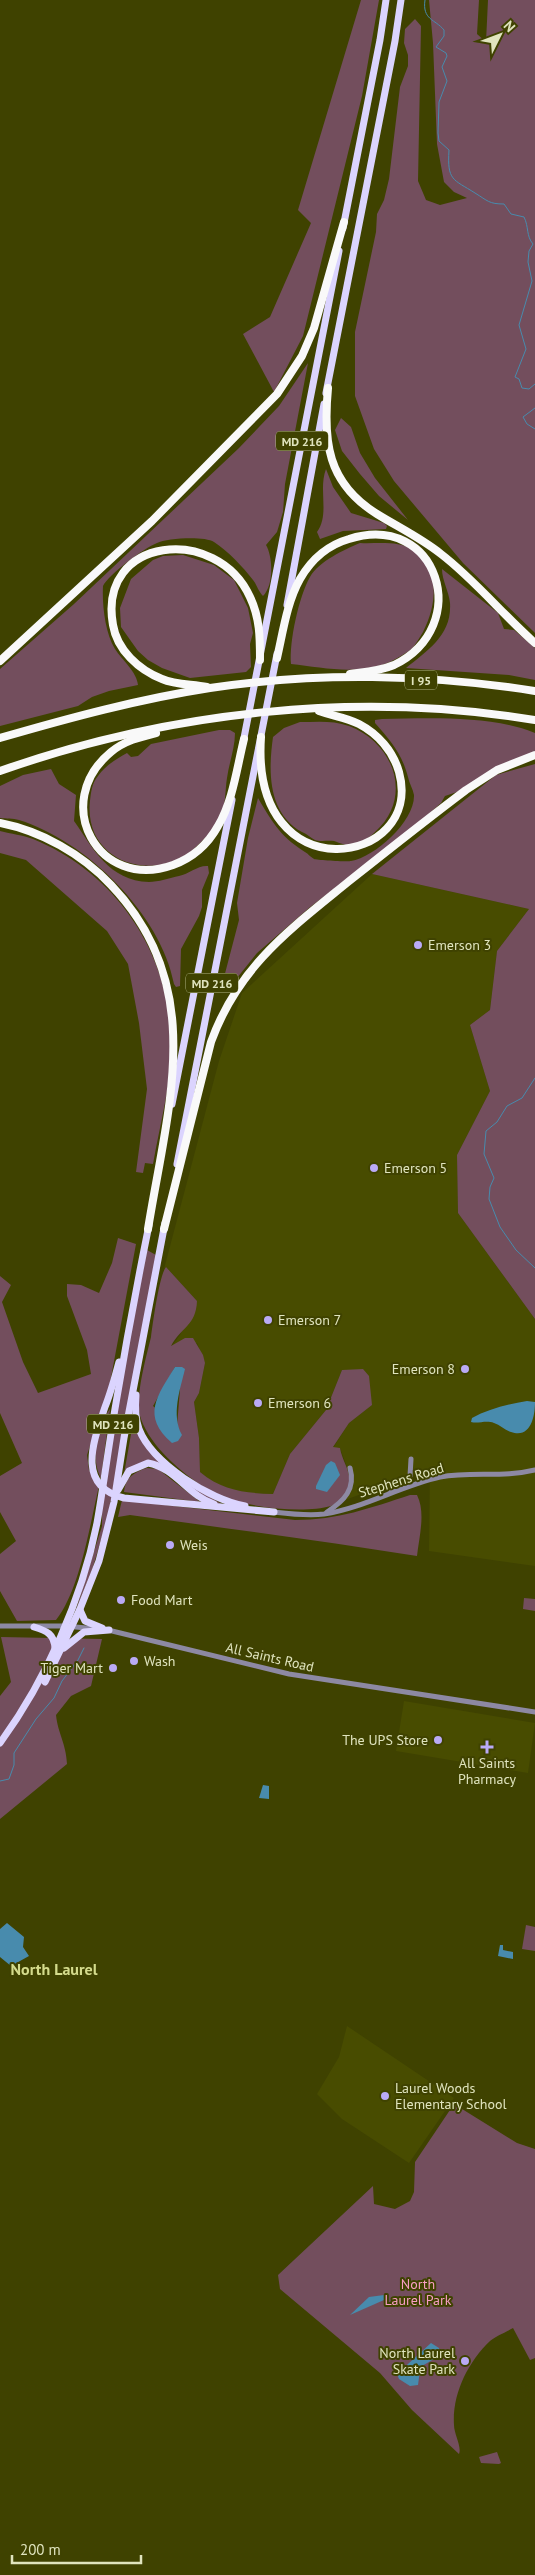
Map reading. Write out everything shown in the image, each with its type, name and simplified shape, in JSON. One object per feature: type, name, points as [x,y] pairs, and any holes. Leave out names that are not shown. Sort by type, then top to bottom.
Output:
[{"type":"highway","points":[[0,661],[146,527],[224,451],[277,394],[295,369],[311,336],[344,222]]},
{"type":"highway","points":[[328,388],[326,438],[335,468],[348,490],[367,507],[444,555],[535,643]]},
{"type":"highway","points":[[277,658],[297,585],[307,568],[323,552],[343,541],[375,535],[395,537],[417,549],[435,574],[439,595],[437,617],[420,645],[404,659],[382,669],[306,680]]},
{"type":"highway","points":[[211,688],[179,684],[153,675],[132,660],[118,640],[112,618],[113,598],[126,570],[144,556],[166,548],[191,550],[214,558],[234,574],[247,590],[255,610],[260,634],[260,660]]},
{"type":"highway","name":"I 95","points":[[0,738],[108,708],[211,688],[306,680],[397,679],[484,684],[535,691]]},
{"type":"highway","name":"I 95","points":[[0,771],[108,738],[199,720],[247,714],[350,707],[436,709],[535,720]]},
{"type":"highway","points":[[261,737],[260,766],[264,790],[271,806],[282,823],[302,840],[320,848],[342,850],[362,846],[379,835],[398,808],[401,788],[397,765],[387,747],[370,730],[348,719],[315,710]]},
{"type":"highway","points":[[199,720],[130,741],[111,752],[93,772],[83,800],[84,821],[98,848],[115,863],[138,870],[160,869],[180,862],[206,843],[224,816],[244,739]]},
{"type":"highway","points":[[164,1229],[211,1042],[229,1000],[248,972],[286,933],[466,790],[498,770],[535,755]]},
{"type":"highway","points":[[0,823],[44,838],[92,867],[119,893],[132,910],[145,930],[161,964],[174,1015],[174,1056],[148,1229]]},
{"type":"main road","name":"MD 216","points":[[0,1742],[23,1710],[36,1696],[50,1672],[68,1626],[96,1524],[129,1324],[378,55],[386,0]]},
{"type":"main road","name":"MD 216","points":[[23,1710],[55,1649],[80,1609],[99,1562],[114,1502],[145,1325],[277,658],[392,56],[401,0]]},
{"type":"main road","points":[[129,1324],[111,1390],[92,1447],[91,1461],[96,1478],[111,1493],[124,1498],[236,1510],[274,1512]]},
{"type":"main road","points":[[145,1325],[135,1406],[143,1438],[164,1460],[208,1494],[232,1504],[274,1512]]},
{"type":"main road","points":[[114,1502],[129,1471],[148,1463],[169,1471],[204,1501],[236,1510]]},
{"type":"main road","points":[[80,1609],[80,1614],[85,1621],[109,1630]]},
{"type":"main road","points":[[34,1627],[50,1634],[54,1639],[55,1649]]},
{"type":"main road","points":[[50,1672],[64,1649],[77,1636],[90,1630],[109,1630]]},
{"type":"street","points":[[384,1496],[410,1476],[411,1459]]},
{"type":"street","points":[[324,1514],[348,1494],[352,1481],[350,1468]]},
{"type":"street","name":"Stephens Road","points":[[274,1512],[299,1515],[324,1514],[352,1507],[440,1477],[464,1474],[514,1475],[535,1470]]},
{"type":"street","name":"All Saints Road","points":[[0,1626],[68,1626],[109,1630],[306,1678],[535,1712]]},
{"type":"shaded area","points":[[372,874],[529,909],[497,951],[490,1010],[470,1025],[490,1091],[457,1155],[458,1213],[535,1319],[535,1566],[429,1551],[430,1468],[332,1505],[338,1502],[347,1467],[340,1448],[333,1448],[349,1423],[372,1405],[342,1370],[326,1410],[290,1454],[273,1494],[241,1493],[212,1482],[200,1472],[199,1438],[194,1402],[199,1393],[205,1363],[197,1343],[177,1343],[171,1347],[180,1335],[197,1301],[166,1267],[164,1269],[219,1061],[242,993]]},
{"type":"shaded area","points":[[404,1701],[535,1723],[528,1773],[396,1751]]},
{"type":"shaded area","name":"Laurel Woods Elementary School","points":[[347,2026],[454,2098],[409,2163],[342,2119],[317,2094],[339,2057]]},
{"type":"green space","points":[[361,0],[379,0],[362,96],[303,336],[274,392],[243,334],[270,317],[311,223],[298,210]]},
{"type":"green space","points":[[429,0],[479,0],[477,34],[486,42],[488,0],[535,0],[535,633],[463,563],[394,481],[374,449],[355,396],[355,332],[376,232],[377,214],[384,200],[389,179],[400,87],[408,66],[408,55],[404,43],[405,29],[415,19],[421,26],[418,181],[426,200],[440,205],[467,198],[454,192],[444,182],[437,144],[433,43]]},
{"type":"green space","points":[[308,363],[285,484],[283,512],[277,532],[266,545],[270,556],[271,578],[267,591],[263,596],[253,580],[240,565],[214,542],[195,538],[177,539],[162,541],[151,546],[119,568],[103,586],[104,610],[109,635],[115,649],[135,675],[138,685],[109,691],[92,697],[78,706],[0,726],[0,669],[74,604],[239,448],[279,406]]},
{"type":"green space","points":[[341,418],[351,427],[360,453],[375,478],[408,520],[379,496],[342,451],[335,430]]},
{"type":"green space","points":[[326,469],[333,487],[351,513],[384,523],[387,526],[386,529],[343,531],[320,539],[317,532],[323,518],[323,485]]},
{"type":"green space","points":[[360,543],[401,545],[413,550],[422,558],[432,577],[434,588],[428,622],[423,632],[409,651],[390,662],[378,666],[346,670],[291,664],[296,619],[302,596],[310,577],[326,561]]},
{"type":"green space","points":[[183,555],[214,565],[234,580],[248,608],[253,633],[250,644],[251,667],[246,672],[190,678],[162,668],[148,660],[138,651],[121,627],[120,608],[131,579],[153,560],[163,556]]},
{"type":"green space","points":[[442,569],[498,613],[504,629],[514,630],[535,648],[535,680],[509,675],[406,668],[437,641],[447,624],[450,614],[450,603]]},
{"type":"green space","points":[[375,720],[480,720],[518,727],[535,733],[535,754],[482,776],[457,792],[445,796],[441,803],[414,827],[309,908],[257,953],[225,993],[222,985],[239,920],[237,903],[248,838],[258,798],[285,836],[314,859],[349,861],[361,858],[382,845],[408,816],[413,805],[414,795],[406,769],[399,755],[375,723]]},
{"type":"green space","points":[[300,722],[331,722],[349,726],[365,734],[378,745],[387,758],[393,772],[396,788],[394,803],[387,818],[373,834],[359,844],[351,846],[334,841],[315,840],[291,824],[282,814],[273,791],[271,777],[273,737],[284,728]]},
{"type":"green space","points":[[219,730],[230,730],[235,733],[235,739],[226,783],[223,811],[211,832],[182,857],[163,864],[144,866],[126,862],[111,853],[98,840],[91,823],[91,791],[94,782],[101,772],[127,753],[131,757],[138,756],[151,744]]},
{"type":"green space","points":[[535,764],[535,1319],[458,1213],[457,1155],[490,1091],[470,1025],[490,1010],[497,951],[529,909],[372,874],[496,775]]},
{"type":"green space","points":[[51,769],[59,784],[76,795],[74,821],[104,861],[123,876],[135,880],[153,882],[183,875],[208,866],[209,873],[202,890],[202,907],[181,949],[180,986],[176,987],[174,984],[166,958],[154,932],[137,907],[117,884],[70,845],[44,830],[19,820],[0,818],[0,786],[23,775]]},
{"type":"green space","points":[[0,831],[33,839],[60,852],[85,869],[127,911],[143,936],[155,963],[165,991],[170,1021],[171,1057],[167,1093],[153,1164],[145,1163],[143,1173],[136,1172],[147,1089],[139,1023],[128,964],[107,931],[26,860],[0,853]]},
{"type":"green space","points":[[118,1238],[136,1244],[109,1388],[87,1455],[89,1470],[99,1486],[83,1556],[72,1592],[56,1620],[17,1621],[0,1591],[0,1554],[16,1541],[0,1512],[0,1476],[22,1463],[0,1413],[0,1276],[11,1285],[2,1302],[23,1362],[38,1393],[91,1374],[87,1350],[67,1296],[67,1284],[81,1285],[99,1293],[112,1263]]},
{"type":"green space","points":[[147,1250],[156,1255],[108,1516],[93,1567],[75,1613],[102,1526],[102,1509],[123,1373]]},
{"type":"green space","points":[[166,1267],[197,1301],[194,1316],[171,1346],[185,1338],[193,1338],[203,1355],[205,1363],[199,1393],[194,1402],[199,1438],[200,1472],[217,1483],[244,1492],[273,1494],[290,1454],[326,1410],[342,1370],[363,1369],[369,1376],[372,1405],[349,1423],[333,1447],[340,1448],[350,1480],[347,1491],[338,1502],[318,1509],[302,1510],[266,1507],[232,1500],[196,1482],[159,1449],[141,1419],[139,1401],[163,1272]],"holes":[[[175,1367],[180,1389],[177,1426],[153,1406]]]},
{"type":"green space","points":[[110,1409],[101,1478],[96,1462],[96,1443],[105,1416]]},
{"type":"green space","points":[[134,1417],[140,1434],[197,1490],[222,1504],[210,1502],[154,1462],[124,1474]]},
{"type":"green space","points":[[147,1468],[158,1469],[200,1502],[124,1492],[128,1479],[138,1471]]},
{"type":"green space","points":[[410,1495],[417,1495],[421,1509],[417,1556],[130,1515],[118,1517],[122,1500],[295,1520],[340,1516]]},
{"type":"green space","points":[[524,1598],[535,1599],[535,1611],[523,1609]]},
{"type":"green space","points":[[1,1637],[102,1639],[91,1686],[71,1696],[56,1715],[67,1764],[0,1819],[0,1696],[11,1682]]},
{"type":"green space","points":[[526,1925],[535,1927],[535,1951],[522,1949]]},
{"type":"green space","name":"North Laurel Park","points":[[454,2104],[517,2143],[535,2149],[535,2358],[530,2360],[513,2328],[492,2339],[482,2349],[463,2379],[456,2402],[454,2425],[459,2454],[412,2410],[380,2373],[280,2289],[278,2275],[373,2186],[374,2204],[395,2209],[410,2201],[414,2192],[415,2162]]},
{"type":"green space","points":[[497,2452],[501,2463],[481,2463],[479,2457]]},
{"type":"water","points":[[175,1367],[185,1369],[177,1411],[177,1419],[182,1435],[178,1441],[172,1443],[162,1433],[157,1424],[155,1406],[163,1387]]},
{"type":"water","points":[[527,1401],[535,1402],[534,1414],[530,1425],[523,1432],[511,1432],[491,1422],[471,1422],[472,1418],[485,1412],[505,1405]]},
{"type":"water","points":[[331,1461],[335,1463],[340,1475],[327,1492],[316,1489],[326,1465]]},
{"type":"water","points":[[263,1785],[269,1786],[269,1799],[259,1798]]},
{"type":"water","points":[[7,1923],[24,1937],[23,1947],[29,1956],[11,1966],[0,1957],[0,1929]]},
{"type":"water","points":[[500,1945],[503,1945],[503,1950],[513,1952],[513,1959],[498,1956]]},
{"type":"water","points":[[384,2295],[387,2298],[384,2300],[350,2315],[369,2297]]},
{"type":"water","points":[[431,2343],[439,2348],[439,2356],[422,2366],[418,2385],[410,2386],[399,2379],[397,2374]]},
{"type":"waterway","points":[[425,0],[425,12],[444,30],[444,36],[436,47],[446,53],[447,56],[442,67],[447,81],[439,102],[438,133],[439,141],[449,150],[451,174],[457,181],[486,200],[492,203],[504,204],[511,214],[524,217],[529,238],[533,244],[529,251],[528,262],[532,281],[519,325],[526,349],[515,377],[519,379],[522,388],[529,389],[535,384]]},
{"type":"waterway","points":[[535,408],[523,417],[527,424],[535,429]]},
{"type":"waterway","points":[[535,1078],[522,1098],[507,1106],[497,1122],[486,1131],[484,1154],[494,1178],[490,1187],[489,1199],[500,1227],[516,1250],[535,1268]]},
{"type":"waterway","points":[[0,1781],[9,1779],[14,1765],[14,1753],[36,1719],[54,1698],[62,1681],[78,1660],[84,1648]]},
{"type":"place","name":"Emerson 3","points":[[418,945]]},
{"type":"place","name":"Emerson 5","points":[[374,1168]]},
{"type":"place","name":"Emerson 7","points":[[268,1320]]},
{"type":"place","name":"Emerson 8","points":[[465,1369]]},
{"type":"place","name":"Emerson 6","points":[[258,1403]]},
{"type":"place","name":"Weis","points":[[170,1545]]},
{"type":"place","name":"Food Mart","points":[[121,1600]]},
{"type":"place","name":"Wash","points":[[134,1661]]},
{"type":"place","name":"Tiger Mart","points":[[113,1668]]},
{"type":"place","name":"The UPS Store","points":[[438,1740]]},
{"type":"place","name":"All Saints Pharmacy","points":[[487,1747]]},
{"type":"place","name":"Laurel Woods Elementary School","points":[[385,2096]]},
{"type":"place","name":"North Laurel Skate Park","points":[[465,2361]]},
{"type":"district","name":"North Laurel","points":[[54,1969]]}]
